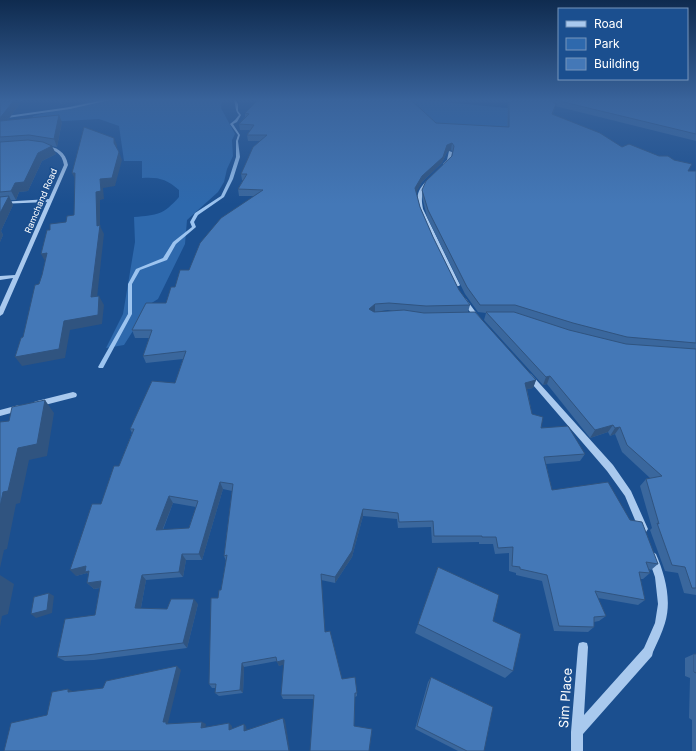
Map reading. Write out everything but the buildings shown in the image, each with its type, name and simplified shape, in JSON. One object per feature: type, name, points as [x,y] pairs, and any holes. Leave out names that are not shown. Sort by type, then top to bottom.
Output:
[{"type":"street","name":"Ramchand Road","points":[[0,314],[66,164],[63,154],[59,151],[41,147]]},
{"type":"street","points":[[450,152],[449,160],[422,187],[418,197],[424,218],[461,295],[477,318]]},
{"type":"street","points":[[0,203],[51,200]]},
{"type":"street","points":[[0,278],[17,276]]},
{"type":"street","points":[[522,368],[610,468],[628,494],[645,534]]},
{"type":"street","points":[[0,413],[73,395]]},
{"type":"street","points":[[577,732],[648,652],[660,623],[663,604],[662,590],[660,577],[650,548]]},
{"type":"street","name":"Sim Place","points":[[577,751],[583,647]]},
{"type":"green space","points":[[120,134],[235,134],[232,140],[233,156],[227,169],[224,182],[218,192],[187,220],[185,244],[158,299],[150,304],[124,345],[106,348],[123,314],[135,242],[134,217],[149,216],[160,213],[169,207],[179,197],[179,190],[170,183],[153,178],[142,178],[142,161],[124,161]]},
{"type":"waterway","points":[[101,367],[130,314],[130,284],[138,269],[165,259],[174,243],[194,227],[192,222],[196,214],[222,197],[231,179],[238,157],[237,141],[238,134]]}]
